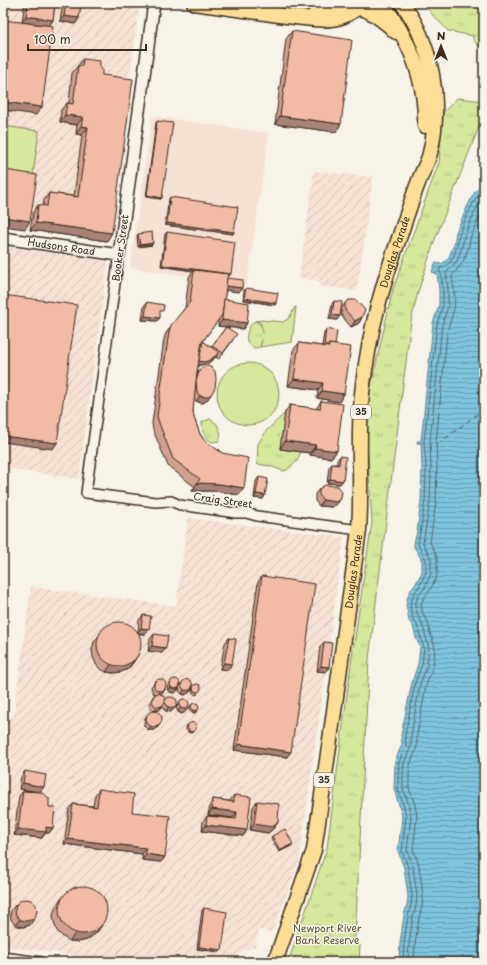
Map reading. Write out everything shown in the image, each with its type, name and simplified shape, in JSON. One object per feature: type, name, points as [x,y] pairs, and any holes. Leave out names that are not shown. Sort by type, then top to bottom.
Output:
[{"type":"main road","points":[[194,3],[323,20],[335,19],[344,16],[357,5],[389,25],[399,35],[411,52]]},
{"type":"main road","points":[[309,17],[339,3]]},
{"type":"main road","name":"Douglas Parade","points":[[382,3],[399,29],[411,52],[421,83],[425,109],[425,131],[420,179]]},
{"type":"main road","name":"Douglas Parade","points":[[275,962],[314,850],[358,530],[360,497],[361,406],[368,351],[384,281],[429,154],[433,135],[435,108],[434,85],[425,48],[414,22],[402,3]]},
{"type":"street","name":"Booker Street","points":[[86,493],[154,3]]},
{"type":"street","name":"Hudsons Road","points":[[3,238],[119,255]]},
{"type":"street","name":"Craig Street","points":[[86,493],[155,502],[171,501],[180,505],[236,513],[246,513],[257,516],[358,530]]},
{"type":"street","points":[[3,957],[41,962]]},
{"type":"shaded area","points":[[3,3],[112,3],[139,7],[108,241],[3,226]]},
{"type":"shaded area","points":[[152,116],[269,133],[247,284],[130,268]]},
{"type":"shaded area","points":[[314,171],[373,177],[357,291],[319,286],[320,281],[299,278]]},
{"type":"shaded area","points":[[3,246],[108,261],[79,479],[3,468]]},
{"type":"shaded area","points":[[188,518],[344,537],[299,862],[273,930],[271,932],[259,930],[255,946],[222,962],[126,962],[3,946],[3,717],[13,718],[31,587],[176,606]]},
{"type":"green space","points":[[294,3],[331,3],[303,11],[293,10]]},
{"type":"green space","points":[[424,3],[472,3],[483,13],[483,49],[473,40],[473,36],[448,31]]},
{"type":"green space","name":"Newport River Bank Reserve","points":[[457,98],[484,101],[484,114],[434,242],[418,292],[411,321],[369,659],[355,939],[360,945],[359,962],[298,962],[289,960],[327,848],[352,657],[372,522],[365,412],[393,289],[439,162],[441,115]]},
{"type":"green space","points":[[3,126],[39,131],[32,182],[3,178]]},
{"type":"green space","points":[[295,307],[292,342],[260,347],[261,324],[255,321],[262,320],[283,322],[289,318]]},
{"type":"green space","points":[[255,321],[261,325],[263,335],[260,347],[254,348],[248,343],[247,334],[249,328]]},
{"type":"green space","points":[[248,363],[260,365],[270,372],[277,382],[279,394],[277,406],[270,416],[260,423],[248,425],[236,423],[226,416],[219,406],[217,394],[219,382],[226,372],[236,365]]},
{"type":"green space","points":[[285,413],[280,448],[301,451],[297,461],[287,470],[283,471],[270,466],[257,464],[258,444],[266,431]]},
{"type":"green space","points":[[210,419],[217,424],[221,434],[219,441],[212,442],[204,434],[202,422]]},
{"type":"water","points":[[484,182],[484,962],[399,962],[400,943],[408,896],[404,868],[398,851],[402,817],[394,789],[395,761],[402,744],[401,735],[412,682],[418,664],[420,647],[413,626],[409,621],[406,605],[410,591],[422,572],[422,561],[414,547],[421,501],[422,467],[421,443],[417,443],[417,441],[421,441],[433,323],[439,305],[437,274],[432,272],[435,263],[442,264],[449,257],[454,244],[456,232],[468,205],[474,193]]},
{"type":"building","points":[[28,3],[55,3],[53,20],[26,16]]},
{"type":"building","points":[[66,3],[81,3],[79,18],[64,16]]},
{"type":"building","points":[[3,20],[53,26],[42,107],[3,102]]},
{"type":"building","points":[[292,31],[352,40],[341,124],[280,116]]},
{"type":"building","points":[[83,59],[100,61],[102,75],[133,79],[112,233],[36,223],[38,205],[47,206],[49,193],[78,197],[88,127],[81,126],[83,117],[65,115],[67,103],[73,104],[78,66],[82,66]]},
{"type":"building","points":[[157,121],[173,123],[162,198],[147,195]]},
{"type":"building","points":[[3,164],[6,165],[5,170],[37,175],[30,221],[3,217]]},
{"type":"building","points":[[170,197],[238,207],[234,232],[167,223]]},
{"type":"building","points":[[152,232],[153,243],[140,245],[138,234]]},
{"type":"building","points":[[167,232],[235,242],[231,274],[162,265]]},
{"type":"building","points":[[194,270],[228,274],[222,315],[202,342],[197,372],[193,411],[194,418],[204,440],[222,453],[248,458],[244,488],[220,484],[197,483],[200,479],[173,459],[157,416],[169,332],[171,325],[190,302]]},
{"type":"building","points":[[227,278],[243,280],[242,288],[226,286]]},
{"type":"building","points":[[246,288],[278,293],[276,303],[244,298]]},
{"type":"building","points":[[3,295],[77,305],[57,443],[3,436]]},
{"type":"building","points":[[224,299],[249,303],[247,323],[222,320]]},
{"type":"building","points":[[349,300],[356,300],[365,310],[362,317],[355,321],[345,310],[345,303]]},
{"type":"building","points":[[334,301],[342,302],[340,316],[332,315]]},
{"type":"building","points":[[147,302],[164,305],[163,311],[160,311],[160,318],[145,316]]},
{"type":"building","points":[[226,327],[237,334],[223,353],[212,346]]},
{"type":"building","points":[[326,329],[337,331],[335,345],[329,344],[328,346],[324,346]]},
{"type":"building","points":[[203,341],[219,353],[210,360],[204,362],[199,361]]},
{"type":"building","points":[[299,343],[329,347],[329,344],[351,347],[344,394],[322,391],[323,383],[294,379]]},
{"type":"building","points":[[208,366],[215,371],[216,379],[215,388],[212,393],[205,397],[200,396],[197,392],[196,381],[200,369]]},
{"type":"building","points":[[321,401],[343,404],[337,451],[315,448],[316,445],[285,441],[290,405],[320,409]]},
{"type":"building","points":[[340,456],[346,457],[343,481],[330,479],[332,464],[339,465]]},
{"type":"building","points":[[259,477],[268,479],[265,495],[256,494]]},
{"type":"building","points":[[325,485],[338,486],[342,492],[341,498],[336,502],[323,500],[319,495],[319,489]]},
{"type":"building","points":[[262,576],[315,584],[291,752],[238,744]]},
{"type":"building","points":[[143,615],[151,616],[149,629],[141,628]]},
{"type":"building","points":[[119,622],[131,626],[137,632],[141,644],[137,656],[131,662],[119,666],[107,662],[101,656],[97,644],[101,632],[107,626]]},
{"type":"building","points":[[154,634],[168,636],[166,648],[152,646]]},
{"type":"building","points":[[229,638],[236,639],[232,664],[224,663]]},
{"type":"building","points":[[324,642],[332,643],[329,667],[321,666]]},
{"type":"building","points":[[162,679],[165,680],[165,690],[158,691],[155,690],[154,683],[155,680]]},
{"type":"building","points":[[173,679],[177,679],[179,680],[179,688],[173,689],[170,686],[170,682]]},
{"type":"building","points":[[187,679],[191,681],[193,685],[191,689],[187,691],[183,689],[181,685],[183,681]]},
{"type":"building","points":[[195,684],[199,684],[201,688],[199,692],[195,692],[193,690],[193,686]]},
{"type":"building","points":[[158,693],[163,695],[165,701],[168,697],[176,699],[177,705],[174,708],[168,707],[165,702],[162,706],[157,707],[153,704],[152,700],[154,695]]},
{"type":"building","points":[[182,699],[186,699],[188,700],[188,708],[182,709],[179,706],[179,702]]},
{"type":"building","points":[[195,703],[198,704],[198,710],[195,711],[192,710],[191,707],[192,704]]},
{"type":"building","points":[[154,711],[161,716],[162,719],[157,726],[154,727],[147,722],[146,719],[151,712]]},
{"type":"building","points":[[190,723],[194,723],[196,727],[194,731],[190,731],[188,729],[188,725]]},
{"type":"building","points":[[25,771],[46,775],[44,787],[23,783]]},
{"type":"building","points":[[99,789],[134,794],[132,812],[170,816],[165,857],[146,854],[146,848],[68,839],[73,804],[97,807]]},
{"type":"building","points":[[23,791],[41,792],[49,798],[49,807],[55,807],[53,828],[46,827],[46,832],[18,829]]},
{"type":"building","points":[[234,795],[251,797],[247,830],[206,825],[207,816],[236,819],[237,812],[212,809],[213,799],[234,802]]},
{"type":"building","points":[[257,801],[279,804],[278,822],[272,827],[254,824]]},
{"type":"building","points":[[285,829],[293,844],[280,850],[272,836]]},
{"type":"building","points":[[83,886],[92,888],[100,893],[105,901],[107,910],[105,919],[100,927],[92,932],[83,934],[74,932],[66,927],[61,919],[59,910],[61,901],[66,893],[74,888]]},
{"type":"building","points":[[22,899],[30,899],[37,906],[37,914],[30,921],[22,921],[15,914],[15,906]]},
{"type":"building","points":[[204,908],[227,912],[222,950],[199,947]]},
{"type":"ferry route","points":[[438,444],[484,409]]}]
